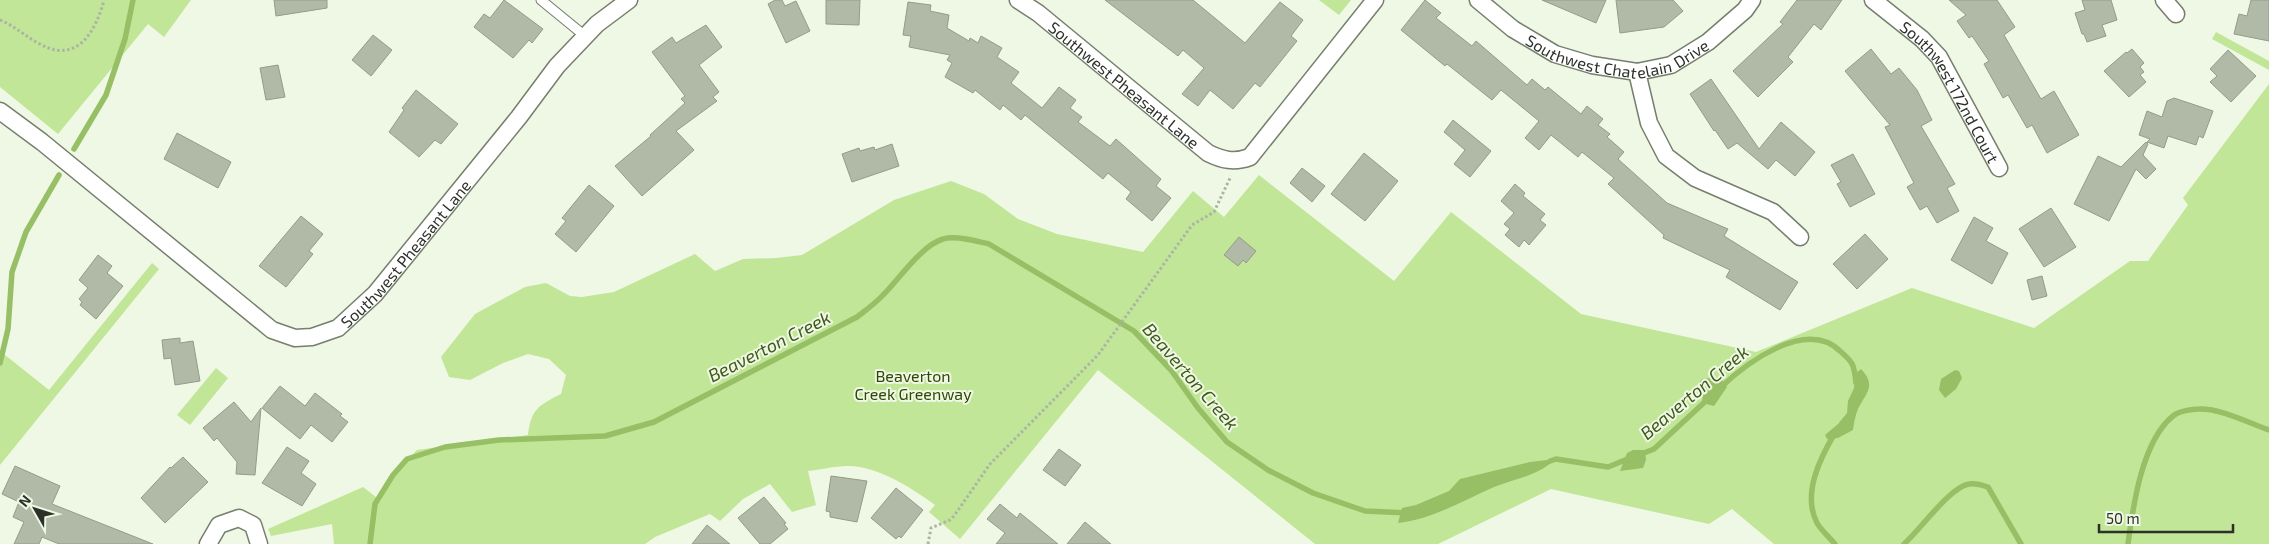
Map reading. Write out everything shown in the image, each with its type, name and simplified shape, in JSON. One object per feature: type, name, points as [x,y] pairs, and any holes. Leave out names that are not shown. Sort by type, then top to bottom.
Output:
[{"type":"street","name":"Southwest Pheasant Lane","points":[[1018,0],[1038,13],[1208,153],[1221,159],[1235,161],[1250,157],[1375,0]]},
{"type":"street","name":"Southwest Chatelain Drive","points":[[1478,0],[1513,28],[1554,54],[1592,65],[1637,72],[1671,65],[1708,42],[1744,10],[1752,0]]},
{"type":"street","name":"Southwest 172nd Court","points":[[1873,0],[1922,39],[1939,57],[1999,168]]},
{"type":"street","points":[[2164,0],[2176,14]]},
{"type":"street","name":"Southwest Pheasant Lane","points":[[0,111],[42,142],[272,330],[295,338],[312,337],[338,328],[375,294],[519,117],[557,66],[597,24],[625,1]]},
{"type":"street","points":[[1637,72],[1649,123],[1666,156],[1695,178],[1773,212],[1800,237]]},
{"type":"street","points":[[208,544],[220,525],[238,518],[253,525],[259,544]]},
{"type":"lane","points":[[541,0],[586,36]]},
{"type":"path","points":[[0,20],[42,46],[60,51],[70,50],[81,44],[90,35],[100,15],[104,0]]},
{"type":"path","points":[[928,544],[931,528],[940,522],[950,520],[954,516],[990,464],[1098,355],[1192,225],[1214,212],[1230,180]]},
{"type":"green space","points":[[0,0],[191,0],[164,37],[148,24],[58,134],[0,87]]},
{"type":"green space","points":[[1319,0],[1351,0],[1339,15]]},
{"type":"green space","points":[[2216,32],[2269,61],[2269,70],[2212,39]]},
{"type":"green space","name":"Beaverton Creek Greenway","points":[[2269,84],[2269,544],[1774,544],[1732,509],[1709,524],[1551,489],[1438,544],[1315,544],[1098,370],[960,539],[929,512],[935,505],[916,492],[882,473],[870,469],[847,466],[808,471],[816,505],[792,512],[770,484],[743,499],[720,521],[710,514],[655,537],[645,544],[334,544],[332,524],[271,536],[268,529],[363,487],[381,501],[381,494],[389,480],[417,450],[528,435],[531,419],[537,409],[561,394],[566,375],[549,359],[528,354],[503,363],[470,380],[449,377],[441,357],[475,314],[525,287],[546,283],[570,296],[582,297],[614,292],[695,254],[715,271],[743,259],[802,255],[894,200],[951,181],[984,194],[1018,219],[1057,234],[1143,252],[1193,191],[1224,217],[1259,175],[1394,281],[1451,212],[1581,314],[1756,352],[1912,288],[2034,328],[2130,261],[2148,261],[2188,205],[2183,198]]},
{"type":"green space","points":[[152,263],[159,269],[0,465],[0,351],[49,390]]},
{"type":"green space","points":[[216,368],[228,378],[190,425],[177,415]]},
{"type":"shaded area","points":[[1861,369],[1866,375],[1869,385],[1867,394],[1857,412],[1853,430],[1838,438],[1827,439],[1825,435],[1847,413],[1848,401],[1854,388],[1856,373]]},
{"type":"shaded area","points":[[1955,370],[1959,371],[1962,378],[1956,389],[1945,398],[1939,390],[1941,379]]},
{"type":"shaded area","points":[[1720,377],[1727,387],[1714,406],[1702,403],[1703,392],[1699,383],[1702,379]]},
{"type":"shaded area","points":[[1633,450],[1645,450],[1646,460],[1643,468],[1620,471],[1627,453]]},
{"type":"shaded area","points":[[1556,459],[1534,473],[1494,487],[1435,514],[1398,523],[1402,508],[1416,505],[1449,491],[1460,479],[1530,462]]},
{"type":"building","points":[[274,0],[327,0],[327,8],[276,16]]},
{"type":"building","points":[[504,0],[543,29],[532,43],[529,40],[513,58],[474,27],[484,14],[490,18]]},
{"type":"building","points":[[775,0],[782,0],[785,6],[796,1],[810,31],[786,43],[768,4]]},
{"type":"building","points":[[826,0],[860,0],[859,25],[826,24]]},
{"type":"building","points":[[1105,0],[1193,0],[1245,43],[1280,2],[1303,20],[1291,36],[1297,41],[1260,87],[1255,83],[1233,109],[1210,90],[1198,106],[1182,94],[1204,68],[1183,50],[1178,56]]},
{"type":"building","points":[[1425,0],[1441,13],[1436,18],[1472,46],[1476,41],[1527,85],[1532,79],[1545,90],[1548,87],[1581,114],[1587,106],[1603,119],[1598,125],[1610,134],[1607,137],[1624,152],[1618,159],[1667,203],[1728,229],[1724,236],[1798,282],[1780,310],[1726,277],[1730,270],[1663,238],[1664,235],[1608,184],[1614,178],[1582,152],[1578,157],[1551,135],[1539,150],[1525,138],[1539,121],[1501,90],[1492,100],[1447,64],[1445,66],[1401,30]]},
{"type":"building","points":[[1542,0],[1606,0],[1596,23]]},
{"type":"building","points":[[1616,0],[1673,0],[1683,11],[1664,27],[1620,33]]},
{"type":"building","points":[[1797,0],[1842,0],[1821,30],[1814,24],[1788,57],[1793,62],[1758,97],[1733,71],[1783,24],[1780,22]]},
{"type":"building","points":[[1949,0],[1997,0],[2015,27],[2004,35],[2041,99],[2054,91],[2079,135],[2047,153],[2032,125],[2027,128],[2008,95],[2003,98],[1984,64],[1989,61],[1972,36],[1969,38],[1957,21],[1966,15]]},
{"type":"building","points":[[2082,0],[2111,0],[2117,20],[2102,25],[2106,36],[2087,42],[2084,34],[2082,34],[2075,13],[2085,10]]},
{"type":"building","points":[[2251,0],[2269,0],[2269,41],[2234,34],[2239,14],[2247,16]]},
{"type":"building","points":[[908,2],[931,5],[930,11],[949,15],[947,28],[969,41],[970,38],[978,43],[981,36],[1002,48],[997,57],[1019,72],[1011,83],[1042,108],[1059,87],[1076,100],[1070,108],[1082,117],[1078,122],[1110,146],[1116,139],[1161,179],[1156,186],[1171,198],[1152,221],[1126,199],[1131,192],[1108,173],[1103,179],[1025,115],[1021,120],[1003,105],[1000,110],[975,90],[973,93],[945,77],[952,63],[947,60],[950,55],[909,47],[911,36],[903,35]]},
{"type":"building","points":[[706,25],[722,47],[699,65],[719,92],[713,97],[717,101],[676,131],[694,150],[642,196],[615,166],[651,136],[685,103],[681,99],[685,96],[652,52],[672,37],[676,43]]},
{"type":"building","points":[[373,35],[392,50],[371,76],[352,60]]},
{"type":"building","points":[[1871,49],[1891,74],[1899,68],[1917,90],[1932,120],[1921,126],[1955,184],[1947,188],[1959,211],[1937,223],[1927,206],[1920,210],[1907,187],[1914,183],[1885,127],[1890,125],[1845,71]]},
{"type":"building","points":[[2132,49],[2144,63],[2140,67],[2144,72],[2140,75],[2146,82],[2129,97],[2104,71]]},
{"type":"building","points":[[2228,50],[2256,76],[2231,102],[2210,82],[2217,76],[2210,69]]},
{"type":"building","points":[[278,65],[285,97],[266,100],[260,68]]},
{"type":"building","points":[[1711,79],[1759,149],[1781,122],[1815,152],[1795,176],[1776,160],[1768,169],[1737,143],[1728,149],[1690,94]]},
{"type":"building","points":[[416,90],[458,124],[441,144],[435,140],[419,157],[389,132],[404,110],[402,108]]},
{"type":"building","points":[[2174,98],[2213,111],[2203,138],[2199,136],[2196,145],[2168,136],[2164,148],[2147,142],[2150,139],[2139,135],[2147,111],[2162,117],[2167,101]]},
{"type":"building","points":[[1453,120],[1491,151],[1470,177],[1454,164],[1465,150],[1444,132]]},
{"type":"building","points":[[177,133],[231,162],[218,188],[164,159]]},
{"type":"building","points":[[2146,142],[2148,144],[2143,155],[2156,169],[2146,179],[2136,169],[2109,221],[2074,204],[2098,156],[2121,167]]},
{"type":"building","points":[[892,144],[899,166],[852,182],[842,154],[859,148],[860,151],[874,147],[875,150]]},
{"type":"building","points":[[1364,153],[1398,181],[1365,221],[1331,194]]},
{"type":"building","points":[[1853,154],[1875,194],[1850,207],[1837,184],[1841,182],[1831,165]]},
{"type":"building","points":[[1302,168],[1325,186],[1312,202],[1290,183]]},
{"type":"building","points":[[1515,184],[1525,193],[1523,196],[1545,214],[1540,220],[1546,225],[1529,245],[1524,240],[1519,247],[1505,235],[1510,229],[1504,224],[1514,213],[1501,201]]},
{"type":"building","points":[[589,185],[614,206],[576,252],[555,234],[566,221],[562,218]]},
{"type":"building","points":[[2051,208],[2076,247],[2044,267],[2019,229]]},
{"type":"building","points":[[301,216],[323,234],[309,251],[313,254],[286,287],[259,266]]},
{"type":"building","points":[[1974,217],[1993,228],[1986,241],[2008,253],[1992,284],[1951,260]]},
{"type":"building","points":[[1865,234],[1888,259],[1857,289],[1833,264]]},
{"type":"building","points":[[1239,237],[1256,251],[1246,263],[1243,260],[1238,266],[1224,255]]},
{"type":"building","points":[[98,255],[112,266],[107,273],[123,286],[96,319],[80,305],[82,302],[79,299],[88,288],[79,280]]},
{"type":"building","points":[[2042,276],[2047,296],[2032,300],[2027,280]]},
{"type":"building","points":[[180,338],[180,343],[193,341],[200,381],[175,385],[171,358],[164,359],[162,340]]},
{"type":"building","points":[[280,386],[305,406],[315,393],[342,414],[340,416],[348,422],[332,442],[311,425],[300,439],[262,408]]},
{"type":"building","points":[[234,402],[251,422],[261,408],[255,475],[236,474],[237,462],[217,438],[214,441],[203,428]]},
{"type":"building","points":[[287,447],[309,461],[301,473],[316,484],[302,506],[262,483]]},
{"type":"building","points":[[1059,449],[1081,465],[1065,486],[1043,470]]},
{"type":"building","points":[[183,457],[208,482],[165,523],[141,498],[170,467]]},
{"type":"building","points":[[15,466],[60,486],[52,504],[153,544],[59,544],[42,537],[39,544],[14,544],[24,522],[13,517],[19,502],[2,494]]},
{"type":"building","points":[[831,476],[867,481],[857,522],[830,517],[830,512],[826,511]]},
{"type":"building","points":[[896,488],[923,510],[901,538],[899,536],[896,539],[871,518]]},
{"type":"building","points":[[764,497],[786,523],[784,524],[788,529],[770,544],[760,544],[738,518]]},
{"type":"building","points":[[1000,504],[1017,518],[1020,513],[1058,544],[996,544],[1005,533],[987,519]]},
{"type":"building","points":[[1085,522],[1111,544],[1067,544]]},
{"type":"building","points":[[707,525],[730,544],[692,544]]},
{"type":"waterway","points":[[74,149],[106,95],[125,39],[133,0]]},
{"type":"waterway","points":[[0,363],[8,329],[12,272],[26,232],[59,175]]},
{"type":"waterway","name":"Beaverton Creek","points":[[370,544],[375,504],[393,475],[407,459],[445,447],[499,440],[605,436],[654,422],[857,317],[881,297],[927,248],[935,242],[948,238],[966,239],[989,244],[1134,331],[1171,370],[1198,408],[1227,442],[1268,470],[1313,493],[1365,511],[1409,513]]},
{"type":"waterway","name":"Beaverton Creek","points":[[1719,389],[1760,357],[1777,348],[1811,339],[1826,342],[1845,355],[1851,362],[1855,372],[1856,383]]},
{"type":"waterway","name":"Beaverton Creek","points":[[1639,455],[1654,449],[1709,398]]},
{"type":"waterway","name":"Beaverton Creek","points":[[2128,544],[2136,493],[2146,457],[2162,427],[2173,416],[2189,410],[2207,409],[2225,413],[2269,430]]},
{"type":"waterway","name":"Beaverton Creek","points":[[1835,433],[1815,476],[1811,500],[1817,523],[1835,544]]},
{"type":"waterway","name":"Beaverton Creek","points":[[1550,461],[1556,459],[1608,467],[1630,458]]},
{"type":"waterway","name":"Beaverton Creek","points":[[1904,544],[1944,500],[1953,492],[1969,484],[1988,487],[2021,544]]}]
